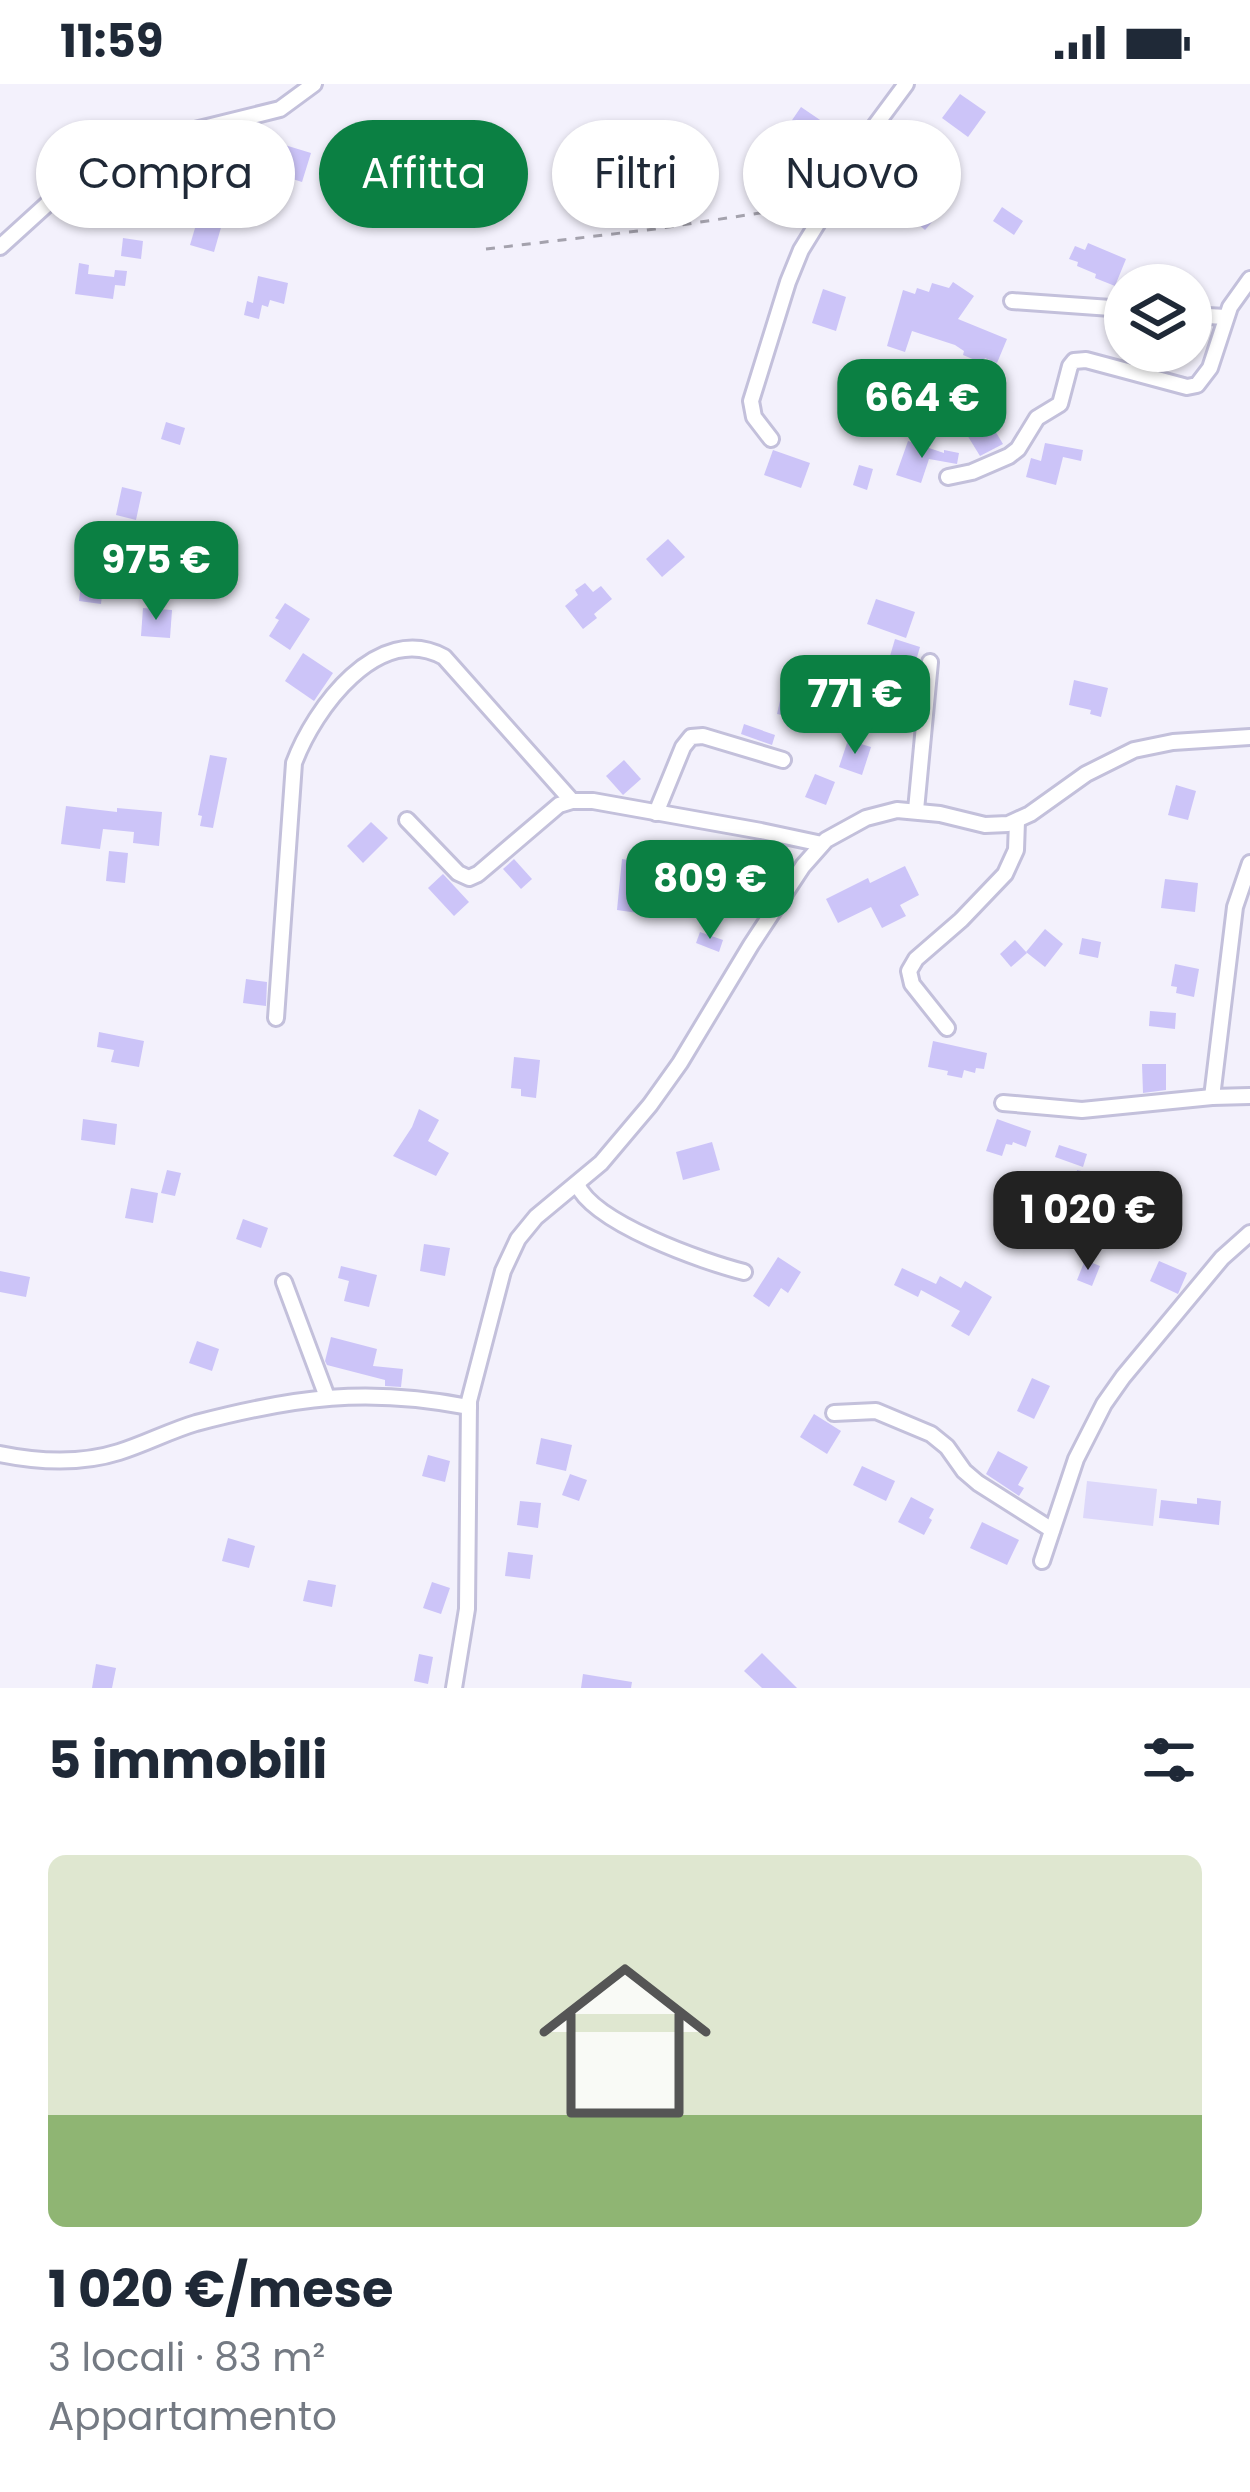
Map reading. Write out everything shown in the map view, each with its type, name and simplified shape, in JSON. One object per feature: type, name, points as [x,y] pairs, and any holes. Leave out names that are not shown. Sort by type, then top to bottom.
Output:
[{"type":"street","points":[[0,247],[54,198],[81,181],[195,130],[280,110],[314,84]]},
{"type":"street","points":[[771,439],[754,417],[751,401],[788,282],[806,240],[861,146],[906,84]]},
{"type":"street","points":[[948,477],[972,472],[1015,452],[1037,418],[1060,404],[1074,361],[1086,360],[1187,387],[1197,385],[1210,368],[1225,317],[1250,279]]},
{"type":"street","points":[[1012,301],[1104,308]]},
{"type":"street","points":[[1212,316],[1225,317]]},
{"type":"street","points":[[276,1018],[294,763],[326,707],[373,658],[416,648],[444,657],[572,801]]},
{"type":"street","points":[[916,810],[930,662]]},
{"type":"street","points":[[656,812],[692,736],[783,760]]},
{"type":"street","points":[[454,1688],[468,1592],[469,1407],[509,1254],[536,1217],[613,1150],[663,1088],[803,866],[822,844],[873,816],[916,810],[1000,826],[1017,821],[1086,774],[1134,750],[1250,736]]},
{"type":"street","points":[[407,820],[458,873],[472,878],[555,808],[572,801],[822,844]]},
{"type":"street","points":[[947,1028],[912,984],[910,966],[1004,874],[1016,850],[1017,821]]},
{"type":"street","points":[[1212,1097],[1235,907],[1250,863]]},
{"type":"street","points":[[1004,1103],[1082,1111],[1250,1096]]},
{"type":"street","points":[[577,1184],[584,1198],[600,1211],[697,1260],[744,1272]]},
{"type":"street","points":[[1042,1561],[1076,1460],[1104,1404],[1222,1258],[1250,1233]]},
{"type":"street","points":[[284,1282],[327,1397]]},
{"type":"street","points":[[0,1454],[44,1460],[89,1458],[123,1451],[212,1419],[327,1397],[395,1396],[469,1407]]},
{"type":"street","points":[[834,1414],[876,1411],[932,1435],[977,1483],[1052,1530]]},
{"type":"path","points":[[486,249],[743,216]]},
{"type":"shaded area","points":[[1087,1481],[1157,1489],[1153,1526],[1083,1518]]},
{"type":"building","points":[[960,94],[986,112],[968,137],[961,132],[961,120],[942,118]]},
{"type":"building","points":[[801,107],[820,120],[792,120]]},
{"type":"building","points":[[295,148],[311,153],[302,182],[295,180]]},
{"type":"building","points":[[1002,207],[1023,221],[1014,235],[993,221]]},
{"type":"building","points":[[195,228],[221,228],[214,252],[190,245]]},
{"type":"building","points":[[123,238],[143,241],[141,259],[121,256]]},
{"type":"building","points":[[1088,243],[1126,259],[1124,264],[1104,264],[1104,282],[1069,259],[1075,246],[1085,250]]},
{"type":"building","points":[[79,263],[89,265],[88,274],[114,277],[115,270],[127,271],[125,286],[115,285],[113,299],[75,294]]},
{"type":"building","points":[[258,276],[288,283],[284,304],[270,300],[268,307],[262,305],[259,319],[244,315],[247,301],[253,303]]},
{"type":"building","points":[[953,282],[974,296],[958,319],[1007,339],[997,363],[985,358],[982,363],[963,355],[955,345],[912,331],[905,352],[887,346],[903,290],[929,292],[932,283],[949,288]]},
{"type":"building","points":[[823,289],[846,297],[836,331],[812,323]]},
{"type":"building","points":[[986,416],[1003,444],[980,456],[964,430]]},
{"type":"building","points":[[166,422],[185,428],[180,445],[161,439]]},
{"type":"building","points":[[908,441],[959,453],[957,464],[929,459],[921,483],[896,475]]},
{"type":"building","points":[[1045,443],[1083,450],[1081,461],[1063,457],[1056,485],[1026,477],[1031,458],[1041,461]]},
{"type":"building","points":[[773,450],[810,463],[801,488],[764,475]]},
{"type":"building","points":[[859,465],[873,469],[867,490],[853,485]]},
{"type":"building","points":[[122,487],[142,492],[136,520],[116,515]]},
{"type":"building","points":[[668,539],[685,557],[662,577],[646,559]]},
{"type":"building","points":[[81,583],[103,585],[101,604],[79,601]]},
{"type":"building","points":[[585,583],[593,592],[601,586],[612,599],[583,629],[565,606]]},
{"type":"building","points":[[876,599],[915,612],[906,638],[867,624]]},
{"type":"building","points":[[285,603],[310,619],[290,650],[269,636]]},
{"type":"building","points":[[143,608],[172,610],[170,638],[141,636]]},
{"type":"building","points":[[895,639],[920,647],[915,664],[890,656]]},
{"type":"building","points":[[303,653],[333,673],[314,701],[285,681]]},
{"type":"building","points":[[1074,680],[1108,688],[1101,717],[1069,705]]},
{"type":"building","points":[[782,692],[799,696],[794,714],[777,714]]},
{"type":"building","points":[[744,724],[775,735],[772,745],[741,734]]},
{"type":"building","points":[[848,740],[871,747],[862,775],[839,767]]},
{"type":"building","points":[[210,755],[227,758],[213,828],[200,826],[202,816],[198,815]]},
{"type":"building","points":[[624,760],[641,779],[623,795],[606,776]]},
{"type":"building","points":[[815,774],[835,782],[826,805],[805,797]]},
{"type":"building","points":[[1176,785],[1196,791],[1188,820],[1168,815]]},
{"type":"building","points":[[66,806],[162,812],[159,846],[133,843],[134,832],[103,829],[100,849],[61,844]]},
{"type":"building","points":[[371,822],[388,838],[363,863],[347,846]]},
{"type":"building","points":[[109,851],[128,853],[125,883],[106,881]]},
{"type":"building","points":[[514,859],[532,879],[521,889],[503,869]]},
{"type":"building","points":[[622,859],[659,865],[655,887],[646,885],[638,913],[617,910]]},
{"type":"building","points":[[905,866],[919,895],[900,905],[906,916],[882,928],[871,907],[838,923],[826,899]]},
{"type":"building","points":[[443,874],[469,902],[454,916],[428,888]]},
{"type":"building","points":[[1165,879],[1198,883],[1195,912],[1161,908]]},
{"type":"building","points":[[1045,929],[1063,944],[1045,967],[1026,952]]},
{"type":"building","points":[[700,932],[723,940],[719,952],[696,943]]},
{"type":"building","points":[[1082,938],[1101,942],[1098,958],[1079,954]]},
{"type":"building","points":[[1015,940],[1027,953],[1011,967],[1000,954]]},
{"type":"building","points":[[1175,964],[1199,969],[1194,997],[1176,993],[1177,987],[1171,986]]},
{"type":"building","points":[[246,979],[267,982],[266,1006],[243,1003]]},
{"type":"building","points":[[1150,1011],[1176,1013],[1175,1029],[1149,1026]]},
{"type":"building","points":[[99,1032],[144,1041],[139,1067],[111,1062],[114,1050],[97,1047]]},
{"type":"building","points":[[933,1041],[987,1053],[984,1069],[964,1070],[962,1078],[928,1067]]},
{"type":"building","points":[[514,1057],[540,1060],[536,1098],[521,1096],[521,1089],[511,1088]]},
{"type":"building","points":[[1142,1064],[1166,1064],[1166,1090],[1143,1093]]},
{"type":"building","points":[[419,1109],[439,1120],[428,1141],[449,1153],[436,1176],[393,1156]]},
{"type":"building","points":[[83,1119],[117,1124],[115,1145],[81,1140]]},
{"type":"building","points":[[997,1119],[1031,1131],[1026,1147],[1006,1144],[1002,1156],[986,1151]]},
{"type":"building","points":[[712,1142],[720,1170],[683,1180],[676,1152]]},
{"type":"building","points":[[1059,1145],[1087,1154],[1083,1167],[1055,1157]]},
{"type":"building","points":[[167,1170],[181,1173],[175,1196],[161,1193]]},
{"type":"building","points":[[1077,1170],[1107,1177],[1100,1205],[1112,1207],[1107,1226],[1081,1216],[1084,1204],[1071,1201]]},
{"type":"building","points":[[131,1188],[158,1193],[153,1223],[125,1218]]},
{"type":"building","points":[[243,1219],[268,1228],[261,1248],[236,1239]]},
{"type":"building","points":[[424,1244],[450,1248],[445,1276],[420,1271]]},
{"type":"building","points":[[778,1257],[801,1272],[788,1293],[781,1288],[769,1307],[753,1296]]},
{"type":"building","points":[[1085,1260],[1100,1266],[1092,1286],[1077,1280]]},
{"type":"building","points":[[1159,1261],[1187,1273],[1178,1294],[1150,1281]]},
{"type":"building","points":[[341,1266],[377,1275],[369,1307],[344,1301],[349,1281],[338,1278]]},
{"type":"building","points":[[902,1268],[936,1284],[940,1276],[961,1288],[965,1281],[992,1297],[969,1336],[951,1326],[960,1311],[921,1290],[918,1297],[894,1285]]},
{"type":"building","points":[[0,1271],[30,1277],[26,1297],[0,1292]]},
{"type":"building","points":[[331,1337],[377,1349],[373,1366],[403,1369],[401,1387],[385,1386],[385,1380],[327,1365]]},
{"type":"building","points":[[197,1341],[219,1349],[212,1371],[189,1363]]},
{"type":"building","points":[[1032,1378],[1050,1386],[1034,1419],[1017,1411]]},
{"type":"building","points":[[814,1414],[841,1431],[827,1454],[800,1437]]},
{"type":"building","points":[[541,1438],[572,1445],[566,1471],[536,1464]]},
{"type":"building","points":[[998,1451],[1028,1467],[1018,1485],[1024,1488],[1019,1496],[986,1474]]},
{"type":"building","points":[[428,1455],[450,1461],[445,1482],[422,1476]]},
{"type":"building","points":[[862,1466],[895,1481],[886,1501],[853,1485]]},
{"type":"building","points":[[570,1474],[587,1480],[579,1501],[562,1495]]},
{"type":"building","points":[[911,1497],[934,1509],[924,1535],[898,1522]]},
{"type":"building","points":[[1197,1498],[1221,1501],[1219,1525],[1159,1518],[1161,1500],[1197,1504]]},
{"type":"building","points":[[520,1501],[541,1503],[538,1528],[517,1525]]},
{"type":"building","points":[[982,1522],[1019,1540],[1007,1565],[970,1548]]},
{"type":"building","points":[[228,1538],[255,1546],[249,1568],[222,1561]]},
{"type":"building","points":[[508,1552],[533,1555],[530,1579],[505,1576]]},
{"type":"building","points":[[308,1580],[336,1585],[332,1607],[303,1601]]},
{"type":"building","points":[[432,1582],[450,1588],[441,1614],[423,1608]]},
{"type":"building","points":[[762,1653],[797,1688],[762,1688],[744,1671]]},
{"type":"building","points":[[419,1654],[433,1657],[428,1684],[414,1681]]},
{"type":"building","points":[[96,1664],[116,1668],[112,1688],[92,1688]]},
{"type":"building","points":[[583,1674],[632,1682],[631,1688],[581,1688]]}]
